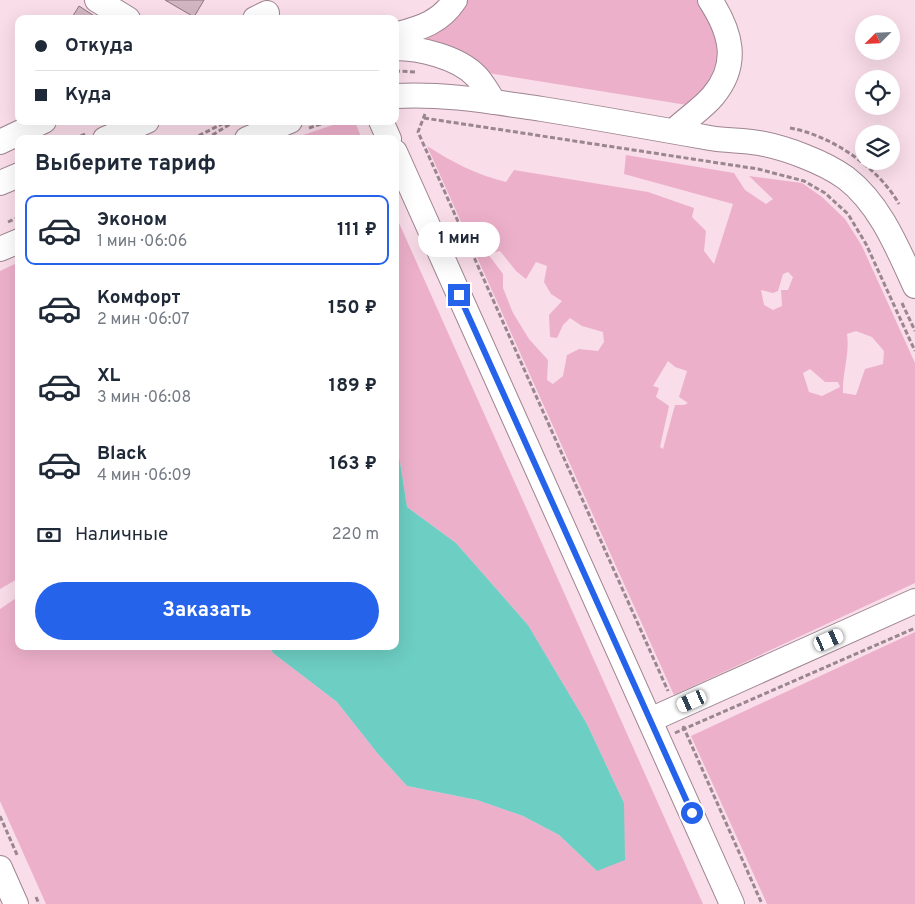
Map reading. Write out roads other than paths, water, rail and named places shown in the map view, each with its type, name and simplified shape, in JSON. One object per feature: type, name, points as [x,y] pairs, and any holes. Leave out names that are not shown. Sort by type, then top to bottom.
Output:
[{"type":"street","points":[[96,0],[121,15]]},
{"type":"street","points":[[399,35],[432,24],[448,10],[454,0]]},
{"type":"street","points":[[674,130],[712,97],[725,77],[730,52],[724,22],[710,0]]},
{"type":"street","points":[[399,48],[427,51],[450,60],[476,76],[494,102]]},
{"type":"street","points":[[399,96],[427,95],[494,102],[674,130],[711,138],[759,143],[806,157],[846,178],[872,205],[900,253],[908,293]]},
{"type":"street","points":[[0,142],[36,125]]},
{"type":"street","points":[[114,135],[137,125]]},
{"type":"street","points":[[257,135],[280,125]]},
{"type":"street","points":[[399,161],[732,904]]},
{"type":"street","points":[[0,183],[15,177]]},
{"type":"street","points":[[0,250],[15,243]]},
{"type":"street","points":[[654,730],[680,719],[915,601]]},
{"type":"street","points":[[0,868],[16,904]]}]
